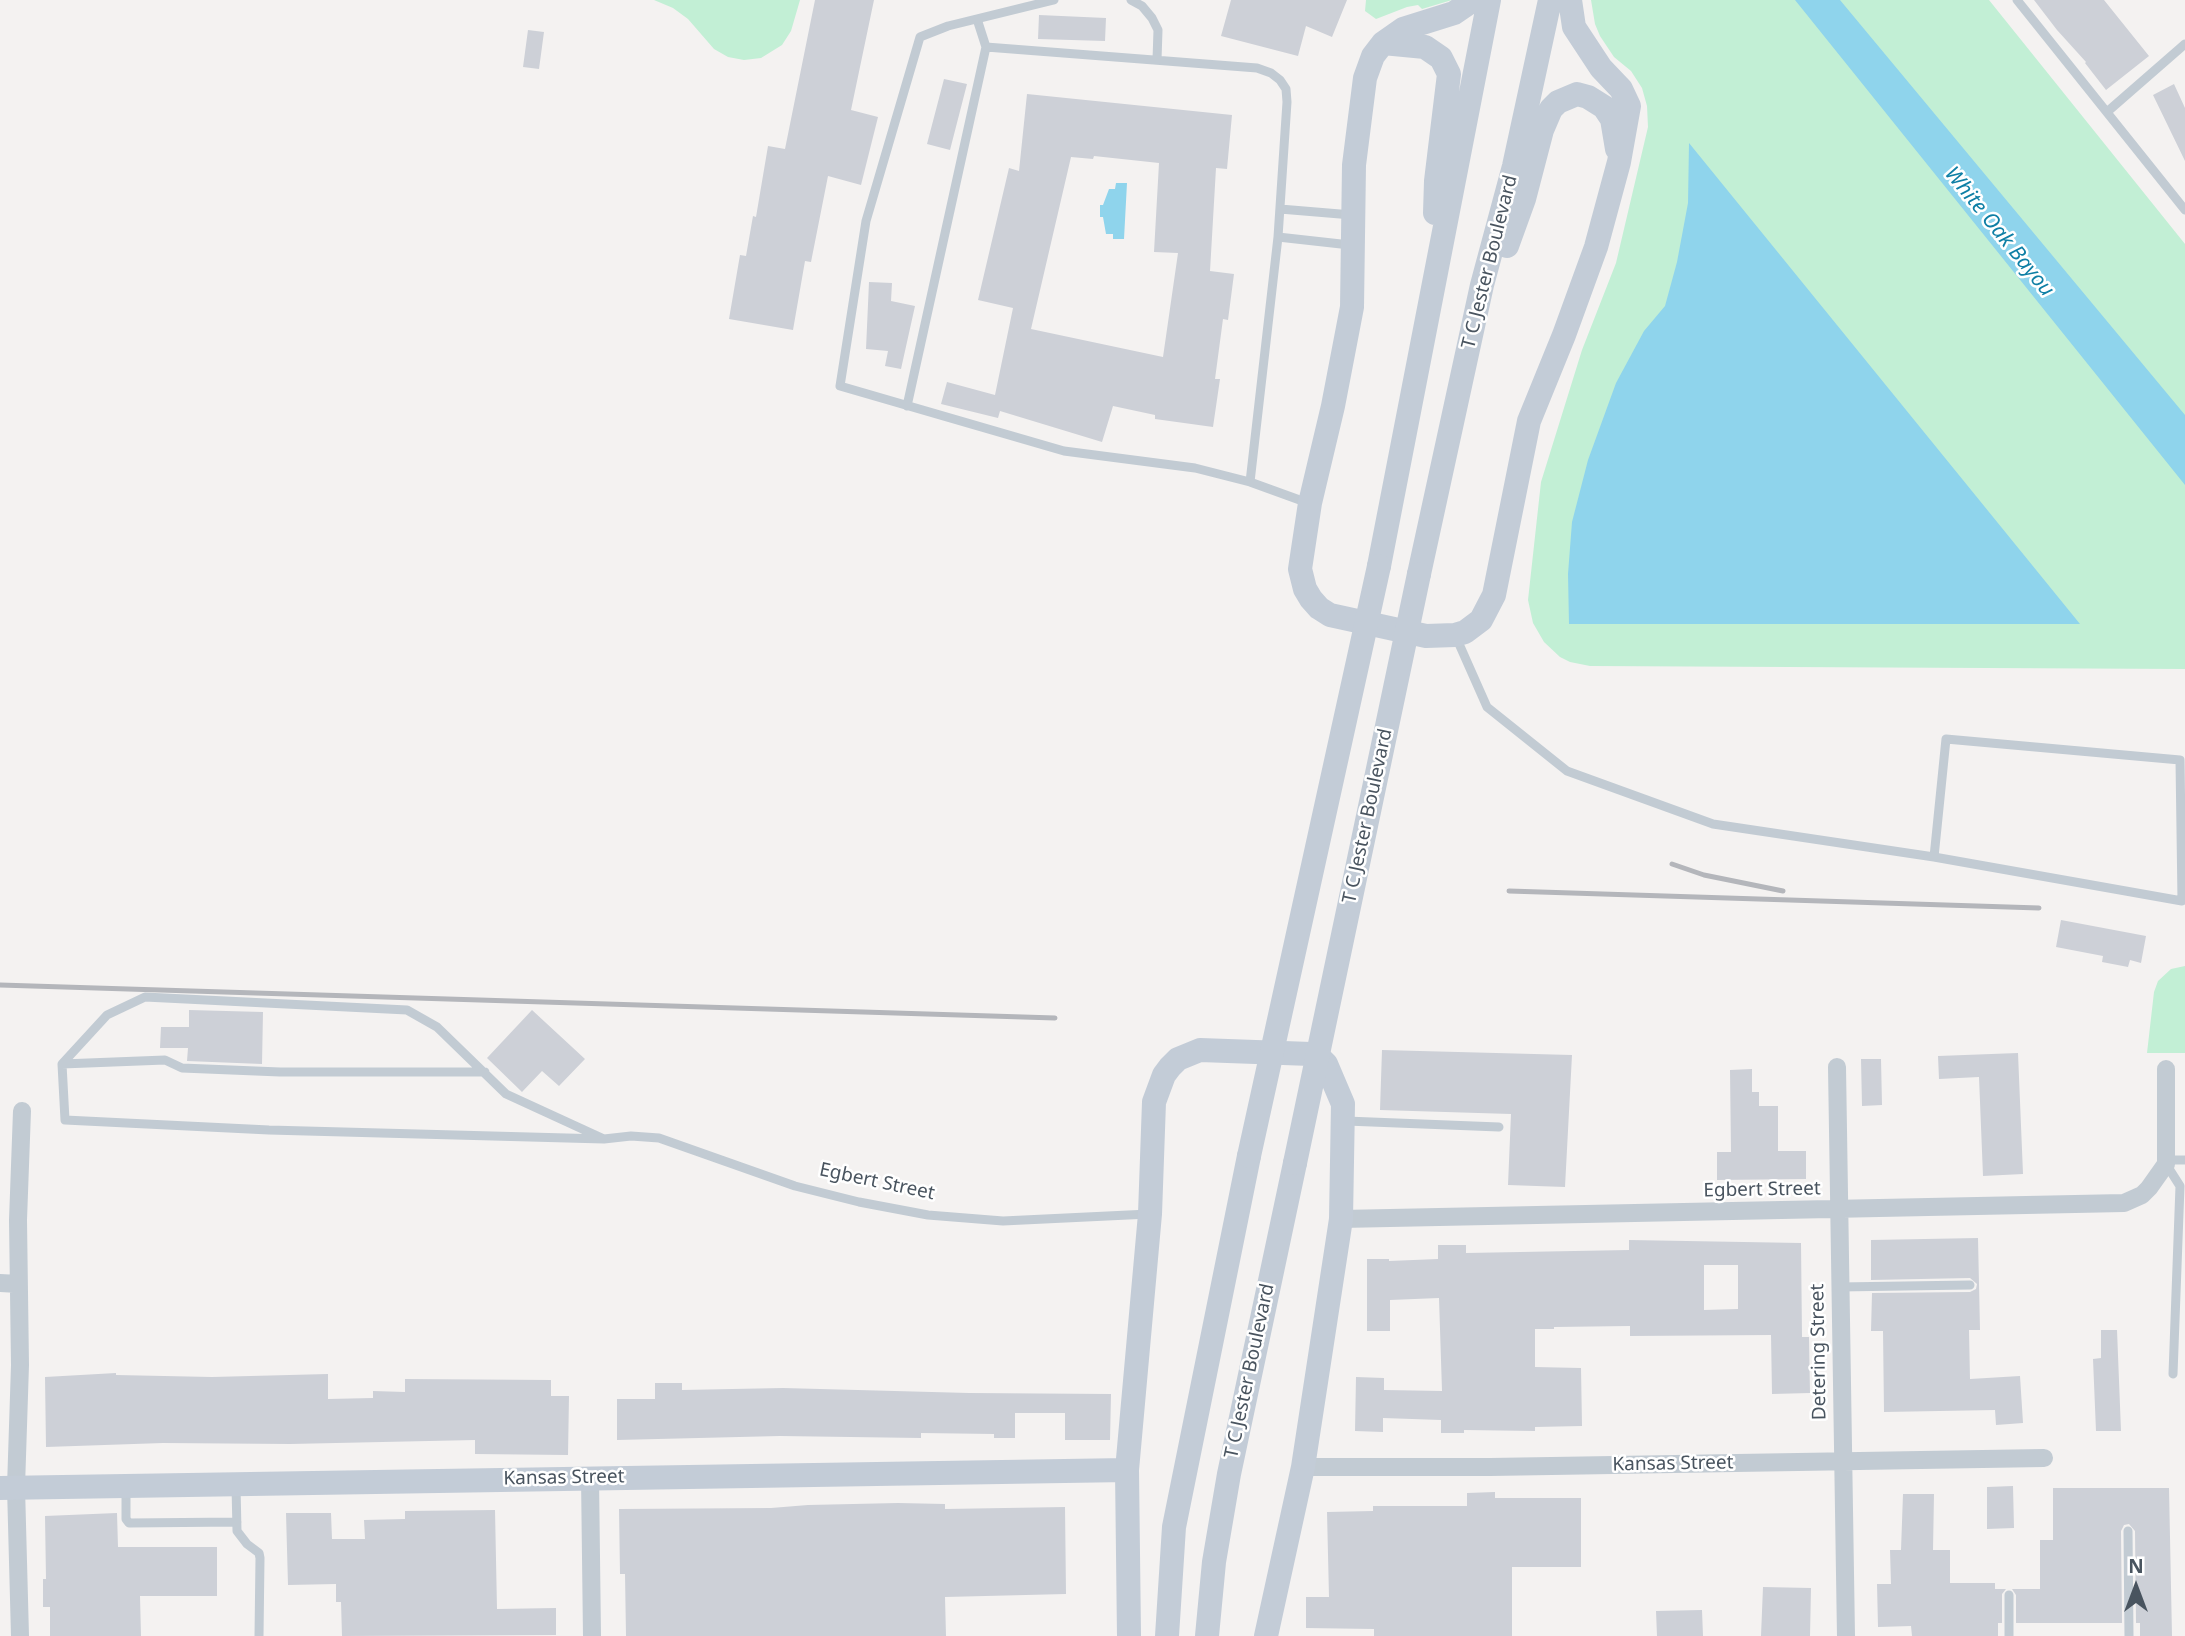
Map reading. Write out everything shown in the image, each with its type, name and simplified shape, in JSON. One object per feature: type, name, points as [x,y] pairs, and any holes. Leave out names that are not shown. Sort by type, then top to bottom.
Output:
[{"type":"main road","points":[[1473,0],[1454,13],[1403,29],[1383,43],[1373,56],[1366,78],[1354,165],[1352,307],[1333,406],[1310,503],[1300,569],[1305,589],[1319,608],[1330,615],[1412,633],[1440,636],[1465,632],[1481,620],[1494,594],[1529,421],[1597,247],[1619,162],[1629,106],[1621,89],[1601,68],[1574,27],[1570,0]]},
{"type":"main road","points":[[1167,1636],[1174,1527],[1249,1156],[1379,566],[1489,0]]},
{"type":"main road","name":"T C Jester Boulevard","points":[[1207,1636],[1214,1562],[1229,1474],[1419,574],[1482,285],[1514,166],[1550,0]]},
{"type":"main road","points":[[1383,43],[1425,47],[1441,58],[1450,74],[1436,181],[1432,291]]},
{"type":"main road","points":[[1482,285],[1507,246],[1524,199],[1542,130],[1558,102],[1577,94],[1604,107],[1612,119],[1619,162]]},
{"type":"main road","points":[[1129,1636],[1127,1470],[1150,1214],[1154,1102],[1164,1075],[1178,1059],[1200,1050],[1311,1054],[1326,1064],[1343,1104],[1342,1219],[1303,1467],[1266,1636]]},
{"type":"main road","name":"Kansas Street","points":[[8,1488],[1127,1470]]},
{"type":"street","name":"Detering Street","points":[[1836,1068],[1846,1636]]},
{"type":"street","points":[[2165,1162],[2166,1069]]},
{"type":"street","points":[[20,1636],[8,1488],[20,1365],[9,1284],[22,1111]]},
{"type":"street","name":"Egbert Street","points":[[1342,1219],[2111,1205],[2142,1195],[2165,1162]]},
{"type":"street","name":"Kansas Street","points":[[1303,1467],[1490,1467],[2043,1458]]},
{"type":"street","points":[[590,1478],[592,1636]]},
{"type":"lane","points":[[1054,0],[939,29],[920,37],[866,221],[840,386],[1064,452],[1195,468],[1250,482],[1310,503]]},
{"type":"lane","points":[[1131,0],[1142,6],[1158,30],[1157,60]]},
{"type":"lane","points":[[2017,0],[2185,210]]},
{"type":"lane","points":[[907,406],[986,47],[977,19]]},
{"type":"lane","points":[[2107,112],[2185,44]]},
{"type":"lane","points":[[986,47],[1257,68],[1271,73],[1286,89],[1278,237],[1250,482]]},
{"type":"lane","points":[[1280,209],[1353,215]]},
{"type":"lane","points":[[1278,237],[1354,246]]},
{"type":"lane","points":[[1455,635],[1487,707],[1567,771],[1713,824],[1934,857],[2182,901],[2180,760],[1946,739],[1934,857]]},
{"type":"lane","points":[[62,1064],[107,1014],[145,997],[407,1010],[437,1027],[506,1094],[604,1139]]},
{"type":"lane","points":[[62,1064],[165,1060],[182,1068],[280,1072],[485,1072]]},
{"type":"lane","name":"Egbert Street","points":[[62,1064],[65,1120],[269,1130],[604,1139],[631,1136],[659,1138],[795,1186],[928,1215],[1003,1221],[1150,1214]]},
{"type":"lane","points":[[1344,1121],[1499,1127]]},
{"type":"lane","points":[[2173,1374],[2180,1186],[2165,1162],[2185,1160]]},
{"type":"lane","points":[[1839,1287],[1970,1284]]},
{"type":"lane","points":[[236,1484],[237,1531],[259,1553],[259,1636]]},
{"type":"lane","points":[[126,1486],[126,1519],[129,1523],[237,1522]]},
{"type":"lane","points":[[2128,1531],[2129,1636]]},
{"type":"lane","points":[[2009,1595],[2009,1636]]},
{"type":"green space","points":[[654,0],[800,0],[791,31],[782,45],[761,58],[744,60],[728,57],[714,49],[688,19],[673,8]]},
{"type":"green space","points":[[1366,0],[1452,0],[1422,9],[1418,5],[1407,7],[1376,19],[1365,11]]},
{"type":"green space","points":[[1591,0],[1989,0],[2185,244],[2185,669],[1590,666],[1560,657],[1544,642],[1533,623],[1528,600],[1541,482],[1582,350],[1616,263],[1648,127],[1647,106],[1642,88],[1631,71],[1614,57],[1600,36]]},
{"type":"green space","points":[[2185,966],[2185,1053],[2147,1053],[2154,992],[2158,981],[2171,969]]},
{"type":"water","name":"White Oak Bayou","points":[[1795,0],[1840,0],[2185,415],[2185,485]]},
{"type":"water","points":[[1689,143],[2080,624],[1569,624],[1568,574],[1572,522],[1588,460],[1616,383],[1644,331],[1665,306],[1677,262],[1688,203]]},
{"type":"water","points":[[1116,183],[1127,183],[1124,239],[1113,239],[1113,234],[1106,234],[1103,217],[1100,217],[1100,205],[1103,205],[1109,189],[1115,189]]},
{"type":"building","points":[[815,0],[874,0],[851,110],[878,117],[861,185],[828,176],[811,262],[805,261],[793,330],[729,319],[740,255],[746,256],[753,216],[756,217],[768,146],[785,149]]},
{"type":"building","points":[[1231,0],[1347,0],[1332,37],[1306,26],[1298,56],[1221,36]]},
{"type":"building","points":[[2034,0],[2104,0],[2149,56],[2106,90]]},
{"type":"building","points":[[1039,15],[1106,18],[1105,41],[1038,39]]},
{"type":"building","points":[[528,30],[544,32],[539,69],[523,67]]},
{"type":"building","points":[[944,79],[967,84],[950,150],[927,144]]},
{"type":"building","points":[[2174,84],[2185,108],[2185,161],[2153,95]]},
{"type":"building","points":[[1027,94],[1232,115],[1227,169],[1216,168],[1210,271],[1234,274],[1228,320],[1223,319],[1215,379],[1220,379],[1213,427],[1155,419],[1155,415],[1113,406],[1102,442],[1000,411],[998,418],[941,404],[947,382],[995,395],[1013,308],[978,300],[1009,168],[1019,171]],"holes":[[[1094,156],[1159,163],[1154,252],[1178,253],[1163,357],[1031,329],[1071,157],[1093,159]]]},
{"type":"building","points":[[869,282],[892,283],[891,301],[915,306],[901,369],[885,366],[888,351],[866,349]]},
{"type":"building","points":[[2061,920],[2146,936],[2141,963],[2130,960],[2128,967],[2102,962],[2103,956],[2056,947]]},
{"type":"building","points":[[189,1010],[263,1012],[262,1064],[187,1061],[188,1048],[160,1048],[161,1027],[189,1027]]},
{"type":"building","points":[[532,1010],[585,1059],[559,1086],[542,1071],[522,1092],[487,1058]]},
{"type":"building","points":[[1382,1050],[1572,1055],[1565,1187],[1508,1185],[1511,1114],[1380,1110]]},
{"type":"building","points":[[2018,1053],[2023,1174],[1983,1176],[1979,1077],[1939,1079],[1938,1056]]},
{"type":"building","points":[[1861,1059],[1881,1059],[1882,1105],[1862,1106]]},
{"type":"building","points":[[1752,1069],[1752,1092],[1759,1092],[1759,1106],[1778,1106],[1778,1151],[1806,1151],[1806,1179],[1717,1180],[1717,1152],[1731,1152],[1730,1070]]},
{"type":"building","points":[[1978,1238],[1980,1330],[1969,1330],[1970,1379],[2020,1376],[2023,1423],[1996,1425],[1995,1410],[1884,1412],[1883,1331],[1871,1331],[1872,1293],[1970,1292],[1976,1289],[1977,1284],[1970,1278],[1871,1280],[1871,1240]]},
{"type":"building","points":[[1629,1240],[1801,1243],[1802,1337],[1809,1337],[1810,1393],[1772,1394],[1771,1335],[1630,1336],[1630,1326],[1554,1327],[1535,1329],[1535,1367],[1581,1368],[1582,1426],[1535,1427],[1535,1431],[1464,1430],[1464,1433],[1441,1433],[1441,1420],[1383,1418],[1383,1432],[1355,1431],[1356,1377],[1384,1378],[1384,1390],[1442,1391],[1439,1298],[1390,1300],[1390,1331],[1367,1331],[1367,1259],[1438,1259],[1438,1245],[1466,1245],[1466,1253],[1629,1250]],"holes":[[[1704,1265],[1738,1265],[1738,1309],[1704,1310]]]},
{"type":"building","points":[[2101,1330],[2117,1330],[2121,1431],[2096,1431],[2093,1359],[2101,1358]]},
{"type":"building","points":[[116,1373],[212,1377],[328,1374],[328,1399],[373,1398],[373,1391],[405,1392],[405,1379],[551,1380],[551,1396],[569,1396],[568,1455],[475,1454],[475,1440],[46,1447],[45,1377]]},
{"type":"building","points":[[655,1383],[682,1383],[682,1390],[783,1388],[1111,1394],[1110,1440],[1065,1440],[1065,1413],[1015,1413],[1015,1438],[994,1438],[994,1434],[921,1433],[921,1438],[780,1436],[617,1440],[617,1399],[655,1399]]},
{"type":"building","points":[[2013,1486],[2014,1528],[1987,1529],[1987,1487]]},
{"type":"building","points":[[2053,1488],[2169,1488],[2172,1636],[2140,1636],[2140,1623],[2136,1623],[2135,1531],[2129,1524],[2124,1525],[2121,1531],[2122,1623],[2016,1623],[2016,1595],[2012,1589],[2040,1589],[2040,1540],[2053,1540]]},
{"type":"building","points":[[1495,1492],[1495,1498],[1581,1498],[1581,1567],[1512,1567],[1512,1636],[1374,1636],[1374,1629],[1306,1628],[1306,1597],[1329,1597],[1327,1512],[1373,1511],[1373,1506],[1467,1506],[1467,1493]]},
{"type":"building","points":[[1903,1494],[1934,1494],[1933,1550],[1950,1550],[1950,1583],[1995,1583],[1995,1589],[2006,1589],[2002,1594],[2002,1623],[1998,1623],[1998,1636],[1912,1636],[1911,1626],[1878,1627],[1877,1584],[1891,1584],[1890,1550],[1901,1550]]},
{"type":"building","points":[[945,1504],[945,1509],[1065,1507],[1066,1594],[945,1597],[946,1636],[626,1636],[625,1574],[620,1574],[619,1509],[771,1508]]},
{"type":"building","points":[[495,1510],[497,1609],[556,1608],[556,1635],[342,1636],[341,1602],[336,1602],[336,1584],[288,1585],[286,1513],[331,1513],[332,1539],[365,1539],[364,1520],[405,1519],[405,1511]]},
{"type":"building","points":[[117,1513],[118,1547],[217,1547],[217,1596],[140,1596],[141,1636],[50,1636],[50,1607],[43,1607],[43,1579],[46,1579],[45,1516]]},
{"type":"building","points":[[1763,1587],[1811,1588],[1810,1636],[1761,1636]]},
{"type":"building","points":[[1702,1610],[1703,1636],[1657,1636],[1656,1611]]},
{"type":"railway","points":[[1672,864],[1704,875],[1783,891]]},
{"type":"railway","points":[[1509,891],[2039,908]]},
{"type":"railway","points":[[0,985],[1055,1018]]}]
